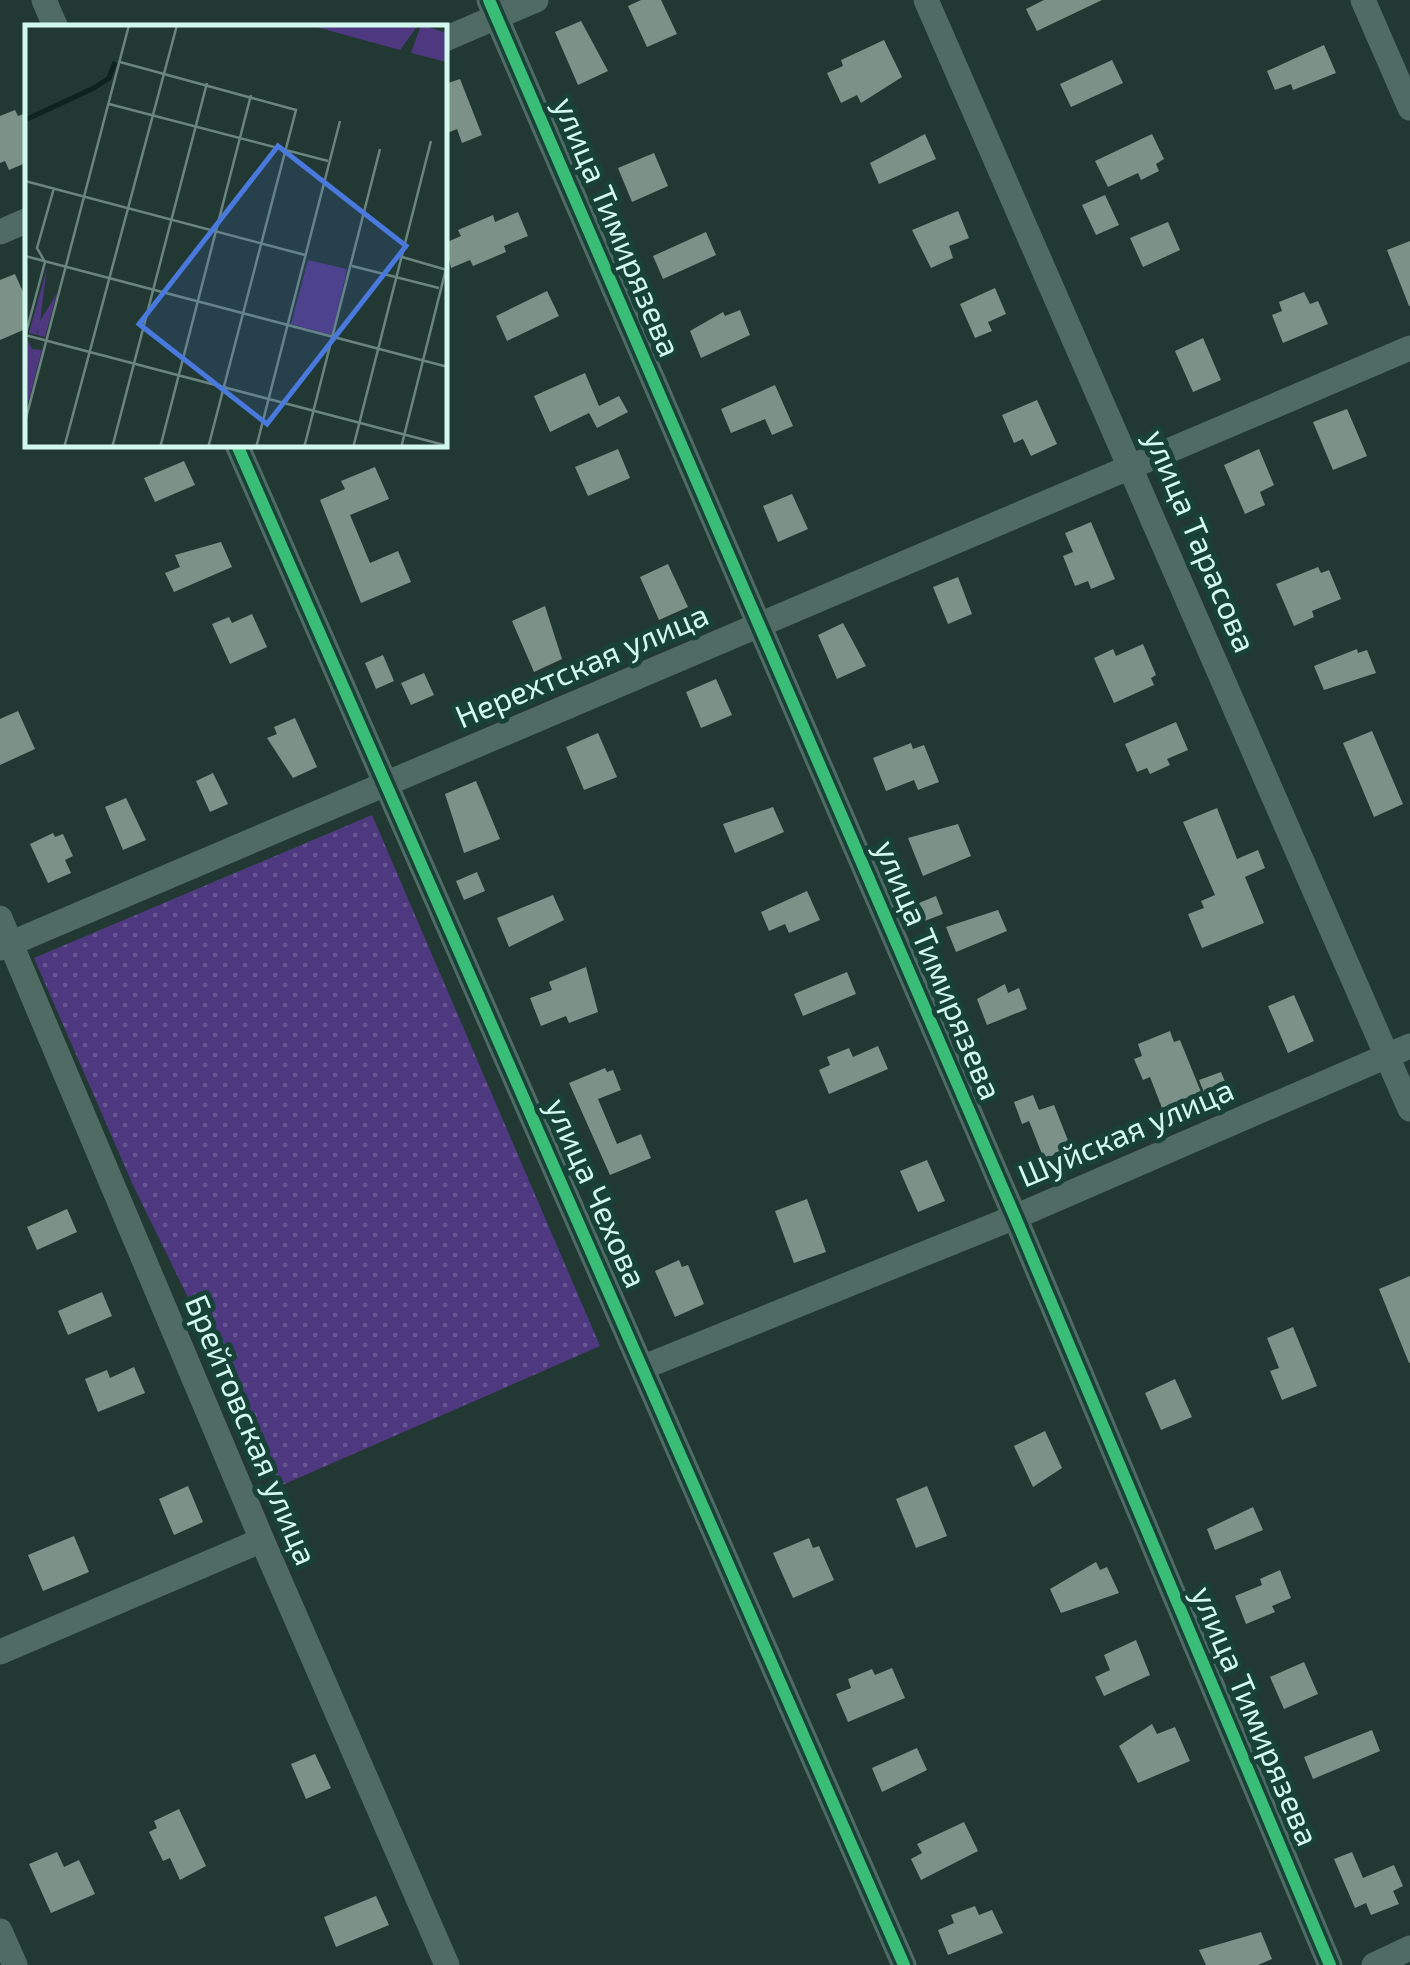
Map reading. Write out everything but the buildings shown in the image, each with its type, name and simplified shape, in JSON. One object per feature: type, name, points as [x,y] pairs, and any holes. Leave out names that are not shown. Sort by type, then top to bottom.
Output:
[{"type":"street","points":[[44,0],[55,25]]},
{"type":"street","points":[[448,37],[493,8],[536,0]]},
{"type":"street","name":"улица Тарасова","points":[[926,0],[1399,1051],[1410,1109]]},
{"type":"street","points":[[1363,0],[1410,108]]},
{"type":"street","name":"улица Тимирязева","points":[[493,8],[1015,1216],[1330,1965]]},
{"type":"street","points":[[0,232],[25,221]]},
{"type":"street","name":"Нерехтская улица","points":[[5,945],[1410,348]]},
{"type":"street","name":"улица Чехова","points":[[238,448],[904,1965]]},
{"type":"street","name":"Брейтовская улица","points":[[0,918],[5,945],[448,1965]]},
{"type":"street","name":"Шуйская улица","points":[[644,1367],[1015,1216],[1399,1051]]},
{"type":"street","points":[[0,1652],[262,1540]]},
{"type":"street","points":[[0,1931],[15,1965]]},
{"type":"street","points":[[1374,1965],[1410,1948]]},
{"type":"shaded area","points":[[372,815],[600,1346],[280,1486],[133,1185],[34,958]]},
{"type":"cycle path","points":[[489,0],[1015,1217],[1330,1965]]},
{"type":"cycle path","points":[[238,448],[904,1965]]}]
